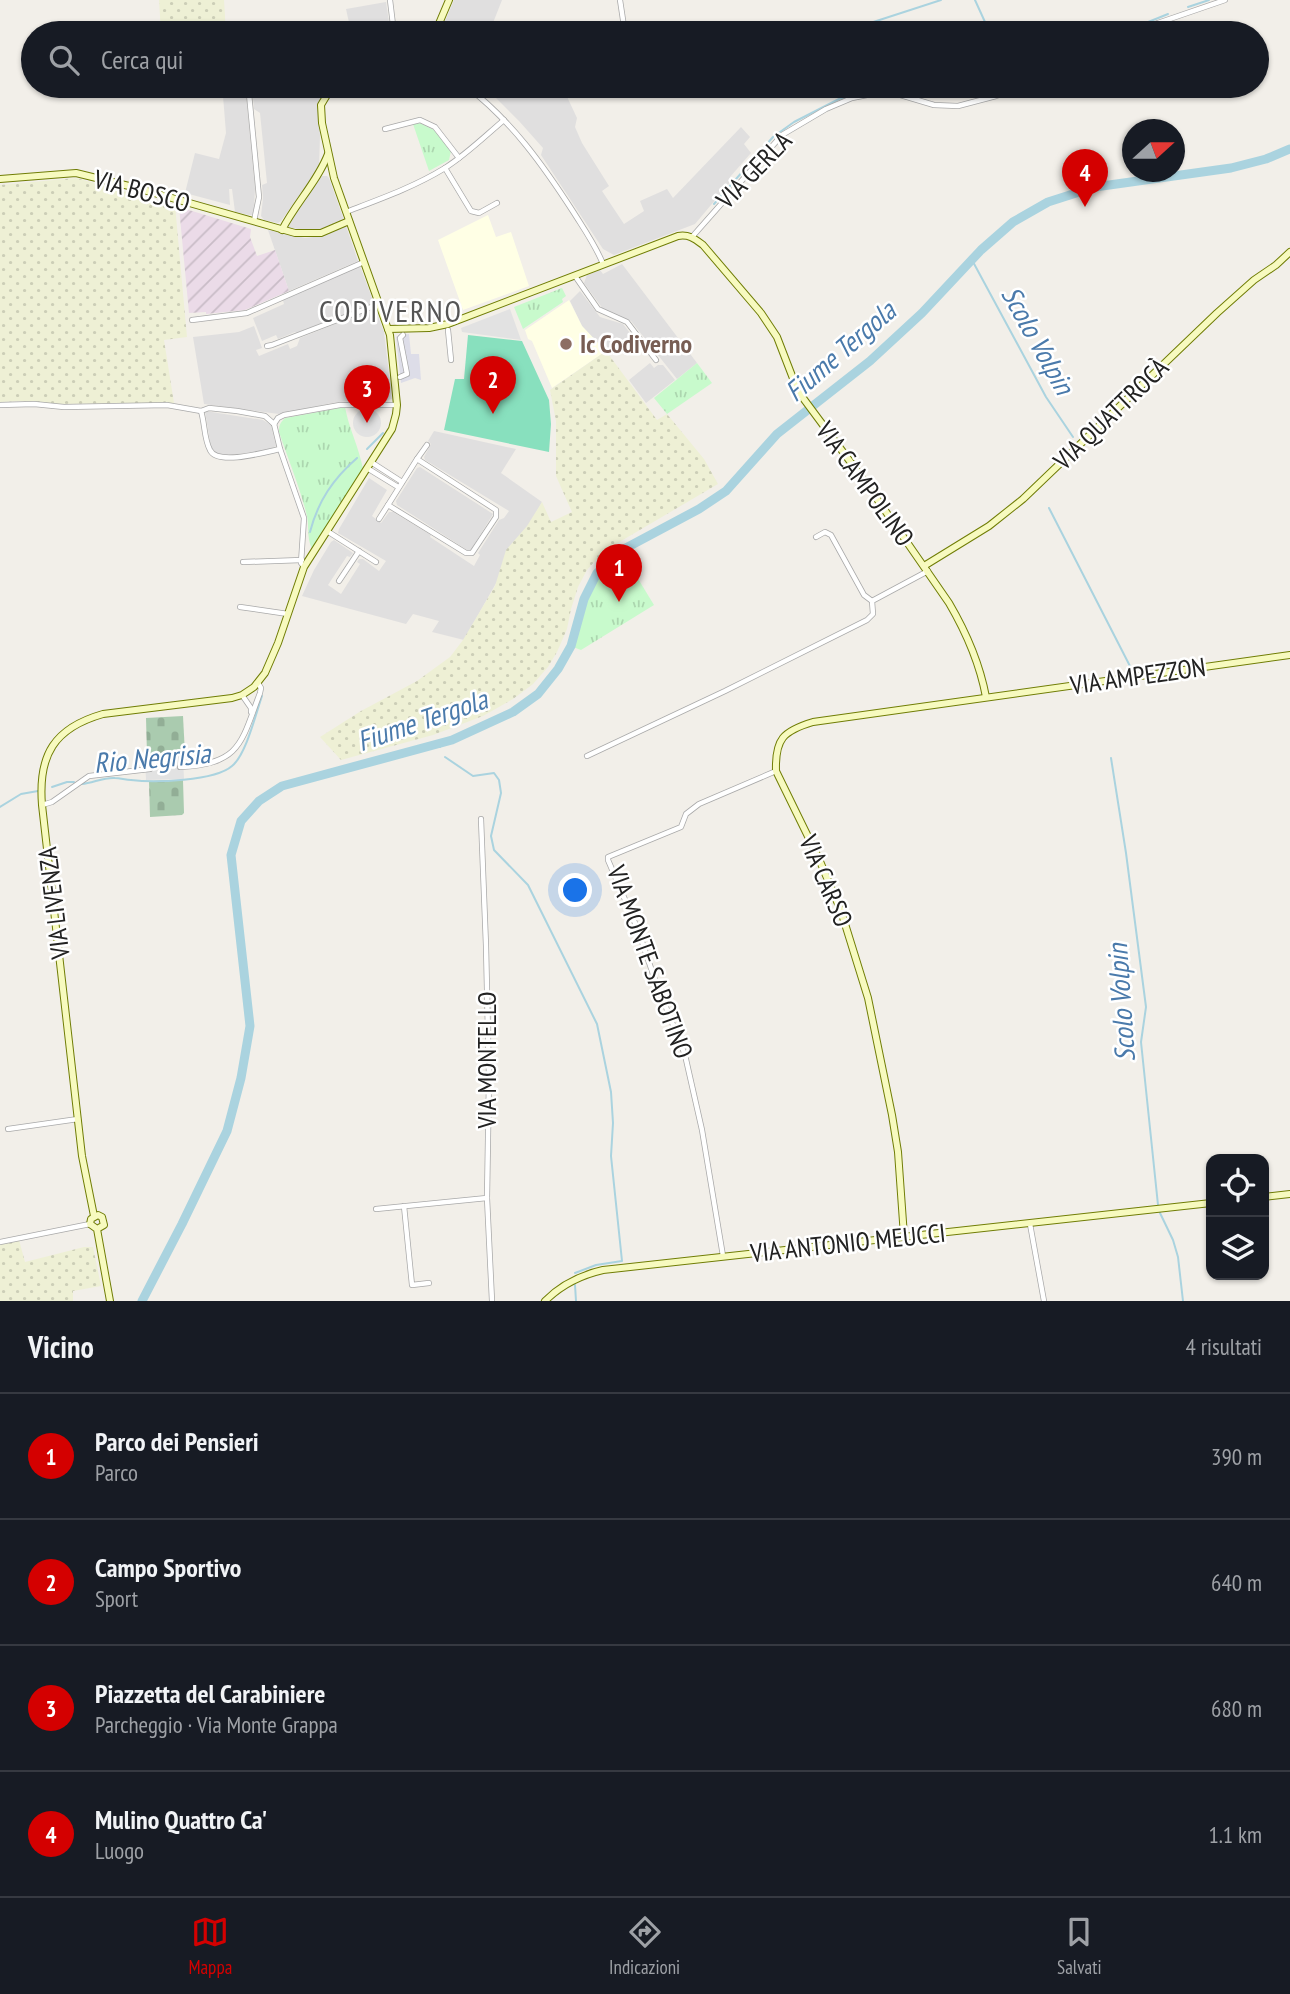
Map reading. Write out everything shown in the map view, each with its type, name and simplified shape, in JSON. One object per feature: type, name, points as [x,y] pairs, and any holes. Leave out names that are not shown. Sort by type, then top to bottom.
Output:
[{"type":"street","points":[[390,0],[393,21]]},
{"type":"street","points":[[440,21],[449,0]]},
{"type":"street","points":[[620,0],[623,21]]},
{"type":"street","points":[[1163,21],[1225,0]]},
{"type":"street","points":[[249,98],[259,197],[254,221]]},
{"type":"street","points":[[303,564],[392,429],[397,414],[388,329],[333,174],[322,123],[321,105],[325,98]]},
{"type":"street","points":[[479,98],[523,139],[594,245],[603,264]]},
{"type":"street","name":"VIA GERLA","points":[[692,237],[776,141],[794,127],[852,98]]},
{"type":"street","name":"VIA GERLA","points":[[910,98],[934,105],[958,106],[988,98]]},
{"type":"street","points":[[384,129],[420,120],[435,127],[459,158]]},
{"type":"street","points":[[346,212],[395,193],[445,168],[504,120]]},
{"type":"street","points":[[282,230],[318,175],[328,154]]},
{"type":"street","points":[[445,168],[471,211],[481,212],[497,203]]},
{"type":"street","points":[[318,175],[326,172],[333,174]]},
{"type":"street","name":"VIA BOSCO","points":[[0,179],[76,173],[304,234],[321,233],[349,221]]},
{"type":"street","points":[[388,329],[429,328],[448,324],[678,236],[692,237]]},
{"type":"street","name":"VIA CAMPOLINO","points":[[692,237],[703,245],[761,313],[784,352],[794,381],[806,403],[926,568],[961,623],[986,697]]},
{"type":"street","name":"VIA QUATTROCÀ","points":[[926,568],[989,526],[1023,499],[1217,313],[1290,252]]},
{"type":"street","points":[[192,320],[247,313],[364,261]]},
{"type":"street","points":[[574,275],[598,309],[628,322],[656,360]]},
{"type":"street","points":[[267,346],[379,304]]},
{"type":"street","points":[[447,330],[451,360]]},
{"type":"street","points":[[400,377],[407,374],[400,350],[400,338],[403,335]]},
{"type":"street","points":[[0,405],[167,405],[201,411],[209,408],[237,411],[265,416],[274,424],[304,518],[303,564],[270,662],[258,683],[242,695],[251,708],[252,717]]},
{"type":"street","points":[[274,424],[284,415],[340,405],[397,405]]},
{"type":"street","points":[[201,411],[209,450],[215,456],[237,457],[280,449]]},
{"type":"street","points":[[379,519],[427,445]]},
{"type":"street","points":[[388,505],[466,553],[474,552],[481,541],[496,517],[496,510],[417,459]]},
{"type":"street","points":[[369,465],[400,485]]},
{"type":"street","points":[[326,531],[376,562]]},
{"type":"street","points":[[587,756],[867,620],[873,614],[872,600],[864,595],[831,534],[825,531],[816,537]]},
{"type":"street","points":[[339,581],[359,551]]},
{"type":"street","points":[[243,562],[303,564]]},
{"type":"street","points":[[872,600],[926,568]]},
{"type":"street","points":[[240,607],[288,614]]},
{"type":"street","name":"VIA AMPEZZON","points":[[986,697],[1290,655]]},
{"type":"street","points":[[180,767],[209,764],[229,755],[243,738],[252,717],[261,688],[258,683]]},
{"type":"street","name":"VIA LIVENZA","points":[[110,1301],[97,1229],[101,1228],[104,1221],[98,1215],[94,1216],[82,1156],[41,784],[47,758],[54,744],[63,733],[83,720],[103,714],[242,695]]},
{"type":"street","points":[[776,771],[782,737],[792,728],[813,722],[986,697]]},
{"type":"street","points":[[42,805],[52,802],[89,776],[150,769]]},
{"type":"street","name":"VIA CARSO","points":[[776,771],[841,911],[868,998],[898,1152],[904,1236]]},
{"type":"street","name":"VIA MONTE SABOTINO","points":[[723,1256],[702,1130],[685,1055],[608,857],[681,827],[686,814],[699,804],[776,771]]},
{"type":"street","name":"VIA MONTELLO","points":[[481,819],[489,1078],[487,1198],[492,1301]]},
{"type":"street","points":[[8,1129],[78,1119]]},
{"type":"street","points":[[1269,1196],[1290,1194]]},
{"type":"street","points":[[376,1209],[487,1198]]},
{"type":"street","name":"VIA ANTONIO MEUCCI","points":[[545,1301],[566,1284],[594,1272],[1206,1204]]},
{"type":"street","points":[[404,1206],[412,1286],[429,1283]]},
{"type":"street","points":[[90,1224],[94,1216]]},
{"type":"street","points":[[0,1242],[90,1224],[97,1229]]},
{"type":"street","points":[[1030,1224],[1044,1301]]},
{"type":"shaded area","points":[[159,0],[224,0],[225,21],[160,21]]},
{"type":"shaded area","points":[[454,0],[502,0],[494,21],[445,21]]},
{"type":"shaded area","points":[[386,2],[389,21],[349,21],[346,9]]},
{"type":"shaded area","points":[[223,98],[246,98],[255,188],[252,215],[235,212],[232,189],[229,189],[230,205],[185,193],[195,153],[219,159],[226,133]]},
{"type":"shaded area","points":[[253,98],[320,98],[318,104],[319,168],[278,223],[264,220],[261,216],[262,185],[267,183],[260,113],[254,109]]},
{"type":"shaded area","points":[[496,98],[568,98],[577,118],[575,127],[582,143],[609,186],[602,191],[624,224],[644,211],[640,201],[667,189],[673,198],[741,127],[750,137],[744,144],[751,153],[695,224],[614,255],[603,249],[541,155],[543,148]]},
{"type":"shaded area","points":[[322,176],[329,178],[344,220],[310,231],[287,227],[316,182]]},
{"type":"shaded area","points":[[76,178],[175,205],[187,337],[164,340],[174,403],[0,402],[0,185]]},
{"type":"shaded area","points":[[179,207],[251,229],[250,237],[257,256],[275,250],[289,291],[245,310],[189,313]]},
{"type":"shaded area","points":[[488,215],[496,237],[511,232],[529,286],[463,310],[438,240]]},
{"type":"shaded area","points":[[346,226],[358,261],[289,291],[268,230],[305,238],[321,236]]},
{"type":"shaded area","points":[[622,264],[697,363],[677,379],[631,321],[603,309],[584,283],[587,275],[600,270],[603,274]]},
{"type":"shaded area","points":[[360,266],[374,303],[296,333],[278,339],[276,335],[262,341],[253,318],[284,304],[283,300]]},
{"type":"shaded area","points":[[580,291],[600,317],[623,324],[633,337],[609,356],[582,326],[570,301]]},
{"type":"shaded area","name":"Ic Codiverno","points":[[569,300],[582,326],[606,351],[552,388],[525,330]]},
{"type":"shaded area","points":[[375,308],[384,332],[392,399],[376,403],[332,403],[279,414],[204,404],[193,337],[239,332],[254,326],[262,348],[256,350],[259,356],[288,344],[290,349],[297,346],[300,338]]},
{"type":"shaded area","points":[[510,309],[521,340],[462,332],[461,328]]},
{"type":"shaded area","points":[[409,334],[411,354],[419,354],[421,380],[415,378],[401,383],[396,337]]},
{"type":"shaded area","points":[[606,351],[657,420],[667,414],[704,459],[718,484],[616,544],[595,561],[578,587],[567,629],[557,652],[533,684],[513,699],[483,716],[433,735],[341,760],[320,737],[417,681],[450,657],[495,586],[506,550],[527,526],[542,502],[551,522],[572,512],[556,476],[556,421],[550,390]]},
{"type":"shaded area","points":[[650,363],[654,368],[663,365],[675,380],[646,403],[629,380]]},
{"type":"shaded area","points":[[367,409],[377,413],[381,423],[377,433],[367,437],[357,433],[353,423],[357,413]]},
{"type":"shaded area","points":[[205,411],[263,420],[271,425],[276,446],[265,451],[219,456],[211,448]]},
{"type":"shaded area","points":[[434,431],[516,449],[501,473],[542,502],[464,640],[432,632],[439,621],[413,614],[406,624],[302,596],[314,570],[334,540],[353,553],[350,557],[347,556],[328,585],[341,594],[360,564],[357,562],[359,559],[379,571],[386,561],[338,533],[369,478],[387,490],[372,516],[381,523],[389,512],[393,512],[474,566],[480,555],[478,553],[499,520],[509,511],[425,460],[431,444],[428,441]]},
{"type":"shaded area","points":[[420,467],[493,514],[471,550],[397,505],[396,501]]},
{"type":"shaded area","points":[[183,756],[184,779],[146,780],[145,757]]},
{"type":"shaded area","points":[[19,1240],[25,1262],[93,1247],[101,1286],[73,1291],[73,1301],[0,1301],[0,1244]]},
{"type":"green space","points":[[420,123],[434,130],[451,151],[449,160],[429,171],[413,124]]},
{"type":"green space","points":[[562,288],[566,296],[562,299],[563,302],[523,329],[514,307]]},
{"type":"green space","points":[[468,335],[522,341],[549,400],[549,452],[444,430],[455,379],[464,379]]},
{"type":"green space","points":[[697,363],[712,383],[667,414],[654,398]]},
{"type":"green space","points":[[345,407],[363,469],[312,549],[306,512],[279,432],[280,426],[285,418]]},
{"type":"green space","points":[[623,554],[654,605],[581,650],[573,647],[585,600],[600,573]]},
{"type":"green space","points":[[183,716],[185,754],[147,755],[146,718]]},
{"type":"green space","points":[[183,780],[184,813],[150,817],[149,781]]},
{"type":"waterway","name":"Rio Negrisia","points":[[876,21],[941,0]]},
{"type":"waterway","name":"Rio Negrisia","points":[[975,0],[985,21]]},
{"type":"waterway","name":"Rio Negrisia","points":[[1188,7],[1209,0]]},
{"type":"waterway","name":"Rio Negrisia","points":[[1151,21],[1168,14]]},
{"type":"waterway","name":"Rio Negrisia","points":[[714,204],[773,137],[794,122],[842,98]]},
{"type":"waterway","name":"Fiume Tergola","points":[[142,1301],[227,1131],[241,1078],[250,1026],[231,855],[241,821],[259,801],[282,786],[452,740],[513,712],[538,694],[558,669],[571,646],[584,599],[597,573],[624,549],[699,509],[726,491],[777,434],[870,361],[922,313],[981,250],[1013,222],[1048,202],[1095,187],[1231,168],[1266,159],[1290,149]]},
{"type":"waterway","name":"Scolo Volpin","points":[[972,260],[1046,397],[1073,437]]},
{"type":"waterway","name":"Rio Negrisia","points":[[367,449],[383,433]]},
{"type":"waterway","name":"Rio Negrisia","points":[[310,532],[317,510],[328,491],[357,458]]},
{"type":"waterway","name":"Scolo Volpin","points":[[1049,508],[1133,672]]},
{"type":"waterway","name":"Rio Negrisia","points":[[82,784],[111,778],[141,781],[184,780],[224,771],[232,766],[242,753],[262,696]]},
{"type":"waterway","points":[[445,757],[473,776],[494,773],[499,780],[501,793],[491,836],[494,850],[528,885],[597,1024],[611,1092],[611,1156],[622,1261],[596,1265],[575,1273]]},
{"type":"waterway","name":"Scolo Volpin","points":[[1111,758],[1146,1007],[1141,1042],[1158,1205]]},
{"type":"waterway","name":"Rio Negrisia","points":[[52,787],[74,782]]},
{"type":"waterway","name":"Rio Negrisia","points":[[0,807],[21,794],[38,791]]},
{"type":"waterway","name":"Scolo Volpin","points":[[1160,1213],[1178,1257],[1183,1301]]},
{"type":"waterway","points":[[575,1285],[576,1301]]},
{"type":"place","name":"Mulino Quattro Ca'","points":[[1085,207]]},
{"type":"place","name":"Ic Codiverno","points":[[566,344]]},
{"type":"place","name":"Campo Sportivo","points":[[493,414]]},
{"type":"place","name":"Piazzetta del Carabiniere","points":[[367,423]]},
{"type":"place","name":"Parco dei Pensieri","points":[[619,602]]},
{"type":"district","name":"CODIVERNO","points":[[391,312]]}]
